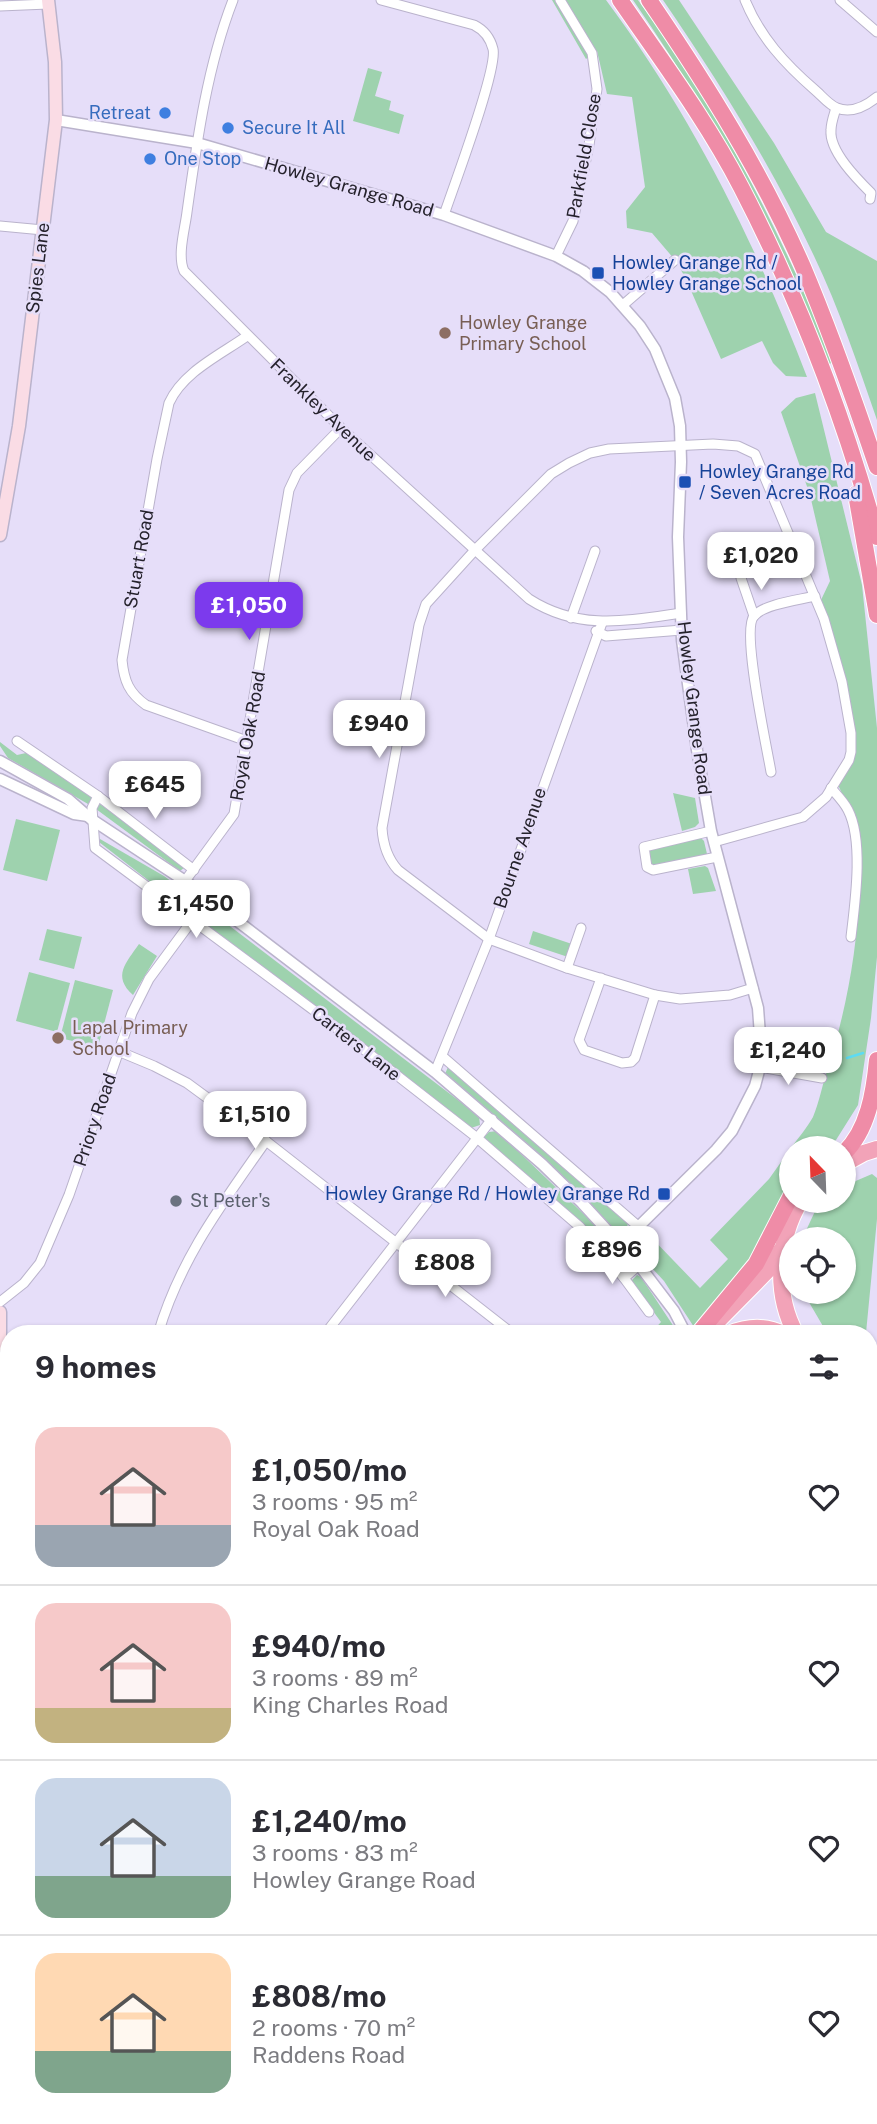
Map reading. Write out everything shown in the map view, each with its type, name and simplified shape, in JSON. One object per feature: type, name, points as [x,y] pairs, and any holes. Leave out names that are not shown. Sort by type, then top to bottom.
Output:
[{"type":"highway","points":[[620,0],[681,87],[740,185],[783,275],[846,438],[877,537]]},
{"type":"highway","points":[[649,0],[700,75],[754,167],[802,265],[841,358],[877,467]]},
{"type":"highway","points":[[846,438],[877,615]]},
{"type":"highway","points":[[856,1136],[868,1113],[877,1060]]},
{"type":"highway","points":[[854,1136],[859,1131]]},
{"type":"highway","points":[[856,1157],[877,1149]]},
{"type":"highway","points":[[705,1325],[756,1264],[782,1213]]},
{"type":"highway","points":[[715,1325],[768,1270],[779,1253]]},
{"type":"highway","points":[[784,1304],[792,1325]]},
{"type":"main road","name":"Spies Lane","points":[[0,535],[19,426],[56,120],[55,62],[48,2]]},
{"type":"main road","points":[[0,1312],[0,1345]]},
{"type":"street","name":"Frankley Avenue","points":[[233,0],[216,51],[197,143],[182,265],[197,286],[341,429],[542,608],[571,618],[602,623],[681,613]]},
{"type":"street","points":[[382,0],[474,24],[483,30],[493,49],[484,95],[444,215]]},
{"type":"street","name":"Parkfield Close","points":[[556,256],[573,221],[589,145],[597,89],[592,53],[560,0]]},
{"type":"street","points":[[745,0],[751,15],[775,53],[836,108],[864,107],[877,97]]},
{"type":"street","points":[[840,0],[877,32]]},
{"type":"street","points":[[0,6],[48,2]]},
{"type":"street","points":[[836,108],[830,132],[834,145],[851,173],[871,192],[870,200]]},
{"type":"street","name":"Howley Grange Road","points":[[56,120],[197,143],[444,215],[556,256],[600,283],[623,304],[654,349],[669,381],[678,411],[681,446],[678,537],[681,613],[697,750],[712,837],[754,988],[761,1026],[760,1067],[749,1101],[732,1131],[621,1244]]},
{"type":"street","points":[[0,226],[43,230]]},
{"type":"street","points":[[623,304],[675,260]]},
{"type":"street","name":"Stuart Road","points":[[247,337],[188,377],[169,403],[122,660],[124,677],[132,694],[146,705],[247,741]]},
{"type":"street","name":"Royal Oak Road","points":[[185,881],[234,814],[289,490],[297,473],[341,429]]},
{"type":"street","points":[[717,857],[653,870],[647,867],[643,850],[644,847],[712,837],[803,817],[818,806],[849,760],[851,733],[836,657],[815,596],[755,454],[737,446],[609,449],[590,453],[551,474],[475,550],[426,604],[422,613],[382,828],[383,839],[390,860],[398,870],[489,939],[567,968],[654,995],[704,998],[730,995],[754,988]]},
{"type":"street","points":[[571,618],[595,551]]},
{"type":"street","points":[[741,578],[754,616]]},
{"type":"street","points":[[771,772],[749,638],[750,624],[754,616],[782,603],[815,596]]},
{"type":"street","name":"Frankley Avenue","points":[[584,621],[598,634]]},
{"type":"street","name":"Bourne Avenue","points":[[435,1072],[489,939],[602,623]]},
{"type":"street","points":[[598,634],[606,636],[682,630]]},
{"type":"street","points":[[19,746],[98,796],[194,870]]},
{"type":"street","name":"Carters Lane","points":[[0,761],[68,799],[89,818],[185,881],[435,1072],[492,1119],[542,1164],[621,1244],[674,1311],[681,1325]]},
{"type":"street","name":"Carters Lane","points":[[0,779],[74,814],[89,818]]},
{"type":"street","points":[[831,788],[847,808],[853,821],[857,872],[852,937]]},
{"type":"street","points":[[89,818],[98,796]]},
{"type":"street","name":"Carters Lane","points":[[89,818],[94,848],[312,1009],[476,1137],[580,1227],[649,1312]]},
{"type":"street","name":"Priory Road","points":[[0,1302],[24,1283],[40,1263],[89,1140],[132,1013],[149,979],[208,899]]},
{"type":"street","points":[[567,968],[581,928]]},
{"type":"street","points":[[601,978],[579,1040],[584,1050],[622,1063],[631,1062],[635,1058],[654,995]]},
{"type":"street","points":[[118,1051],[187,1083],[266,1141],[502,1325]]},
{"type":"street","points":[[443,1057],[639,1227]]},
{"type":"street","points":[[760,1067],[822,1077]]},
{"type":"street","points":[[332,1325],[492,1119]]},
{"type":"street","points":[[161,1325],[185,1264],[204,1230],[266,1141]]},
{"type":"street","points":[[624,1278],[639,1265]]},
{"type":"green space","points":[[552,0],[606,0],[637,43],[694,134],[719,181],[766,278],[807,377],[786,376],[773,363],[762,341],[721,359],[675,260],[652,233],[627,228],[626,211],[645,187],[632,97],[607,94],[597,51],[586,59]]},
{"type":"green space","points":[[633,0],[638,0],[668,43],[723,130],[771,221],[834,362],[829,364],[809,315],[742,176],[663,44]]},
{"type":"green space","points":[[663,0],[679,0],[774,143],[826,232],[877,261],[877,420],[832,296],[798,223],[744,125]]},
{"type":"green space","points":[[368,68],[382,72],[375,96],[391,101],[389,110],[404,115],[399,134],[353,121]]},
{"type":"green space","points":[[815,393],[862,585],[877,728],[877,957],[858,1105],[839,1136],[800,1136],[813,1117],[837,1039],[852,965],[859,888],[850,816],[838,785],[854,754],[845,679],[821,600],[830,581],[810,495],[781,412],[796,398]]},
{"type":"green space","points":[[0,742],[17,755],[26,753],[94,796],[88,804],[8,758]]},
{"type":"green space","points":[[673,793],[695,798],[699,823],[695,827],[682,831]]},
{"type":"green space","points":[[100,804],[185,867],[180,871],[96,809]]},
{"type":"green space","points":[[16,819],[60,830],[47,881],[3,870]]},
{"type":"green space","points":[[700,837],[704,841],[707,854],[653,866],[649,863],[647,852],[650,849]]},
{"type":"green space","points":[[100,839],[164,876],[198,901],[189,912],[99,842]]},
{"type":"green space","points":[[705,866],[716,891],[693,894],[688,869]]},
{"type":"green space","points":[[210,911],[479,1116],[480,1125],[471,1128],[230,944],[203,922],[203,918]]},
{"type":"green space","points":[[47,929],[82,937],[74,969],[39,960]]},
{"type":"green space","points":[[533,931],[572,944],[568,957],[529,944]]},
{"type":"green space","points":[[139,944],[157,956],[133,995],[123,982],[122,976],[126,963]]},
{"type":"green space","points":[[29,972],[70,983],[57,1032],[16,1021]]},
{"type":"green space","points":[[75,980],[113,990],[98,1047],[60,1038]]},
{"type":"green space","points":[[448,1067],[628,1223],[626,1231],[613,1228],[520,1138],[445,1074]]},
{"type":"green space","points":[[497,1131],[593,1223],[630,1265],[629,1269],[621,1269],[579,1221],[485,1140],[484,1137],[489,1132]]},
{"type":"green space","points":[[779,1165],[779,1208],[766,1232],[744,1268],[696,1325],[693,1325],[664,1281],[638,1253],[636,1247],[638,1240],[646,1232],[700,1288],[728,1259],[710,1240],[769,1179]]},
{"type":"green space","points":[[872,1174],[877,1178],[877,1219],[867,1325],[822,1325],[810,1304],[856,1304],[856,1227],[808,1227],[814,1213],[856,1213],[856,1181]]},
{"type":"green space","points":[[637,1275],[641,1277],[673,1325],[658,1325],[661,1322],[631,1281]]},
{"type":"waterway","points":[[847,1058],[863,1053]]},
{"type":"place","name":"Retreat","points":[[165,113]]},
{"type":"place","name":"Secure It All","points":[[228,128]]},
{"type":"place","name":"One Stop","points":[[150,159]]},
{"type":"place","name":"Howley Grange Rd / Howley Grange School","points":[[598,273]]},
{"type":"place","name":"Howley Grange Primary School","points":[[445,333]]},
{"type":"place","name":"Howley Grange Rd / Seven Acres Road","points":[[685,482]]},
{"type":"place","name":"Lapal Primary School","points":[[58,1038]]},
{"type":"place","name":"Howley Grange Rd / Howley Grange Rd","points":[[664,1194]]},
{"type":"place","name":"St Peter's","points":[[176,1201]]}]
